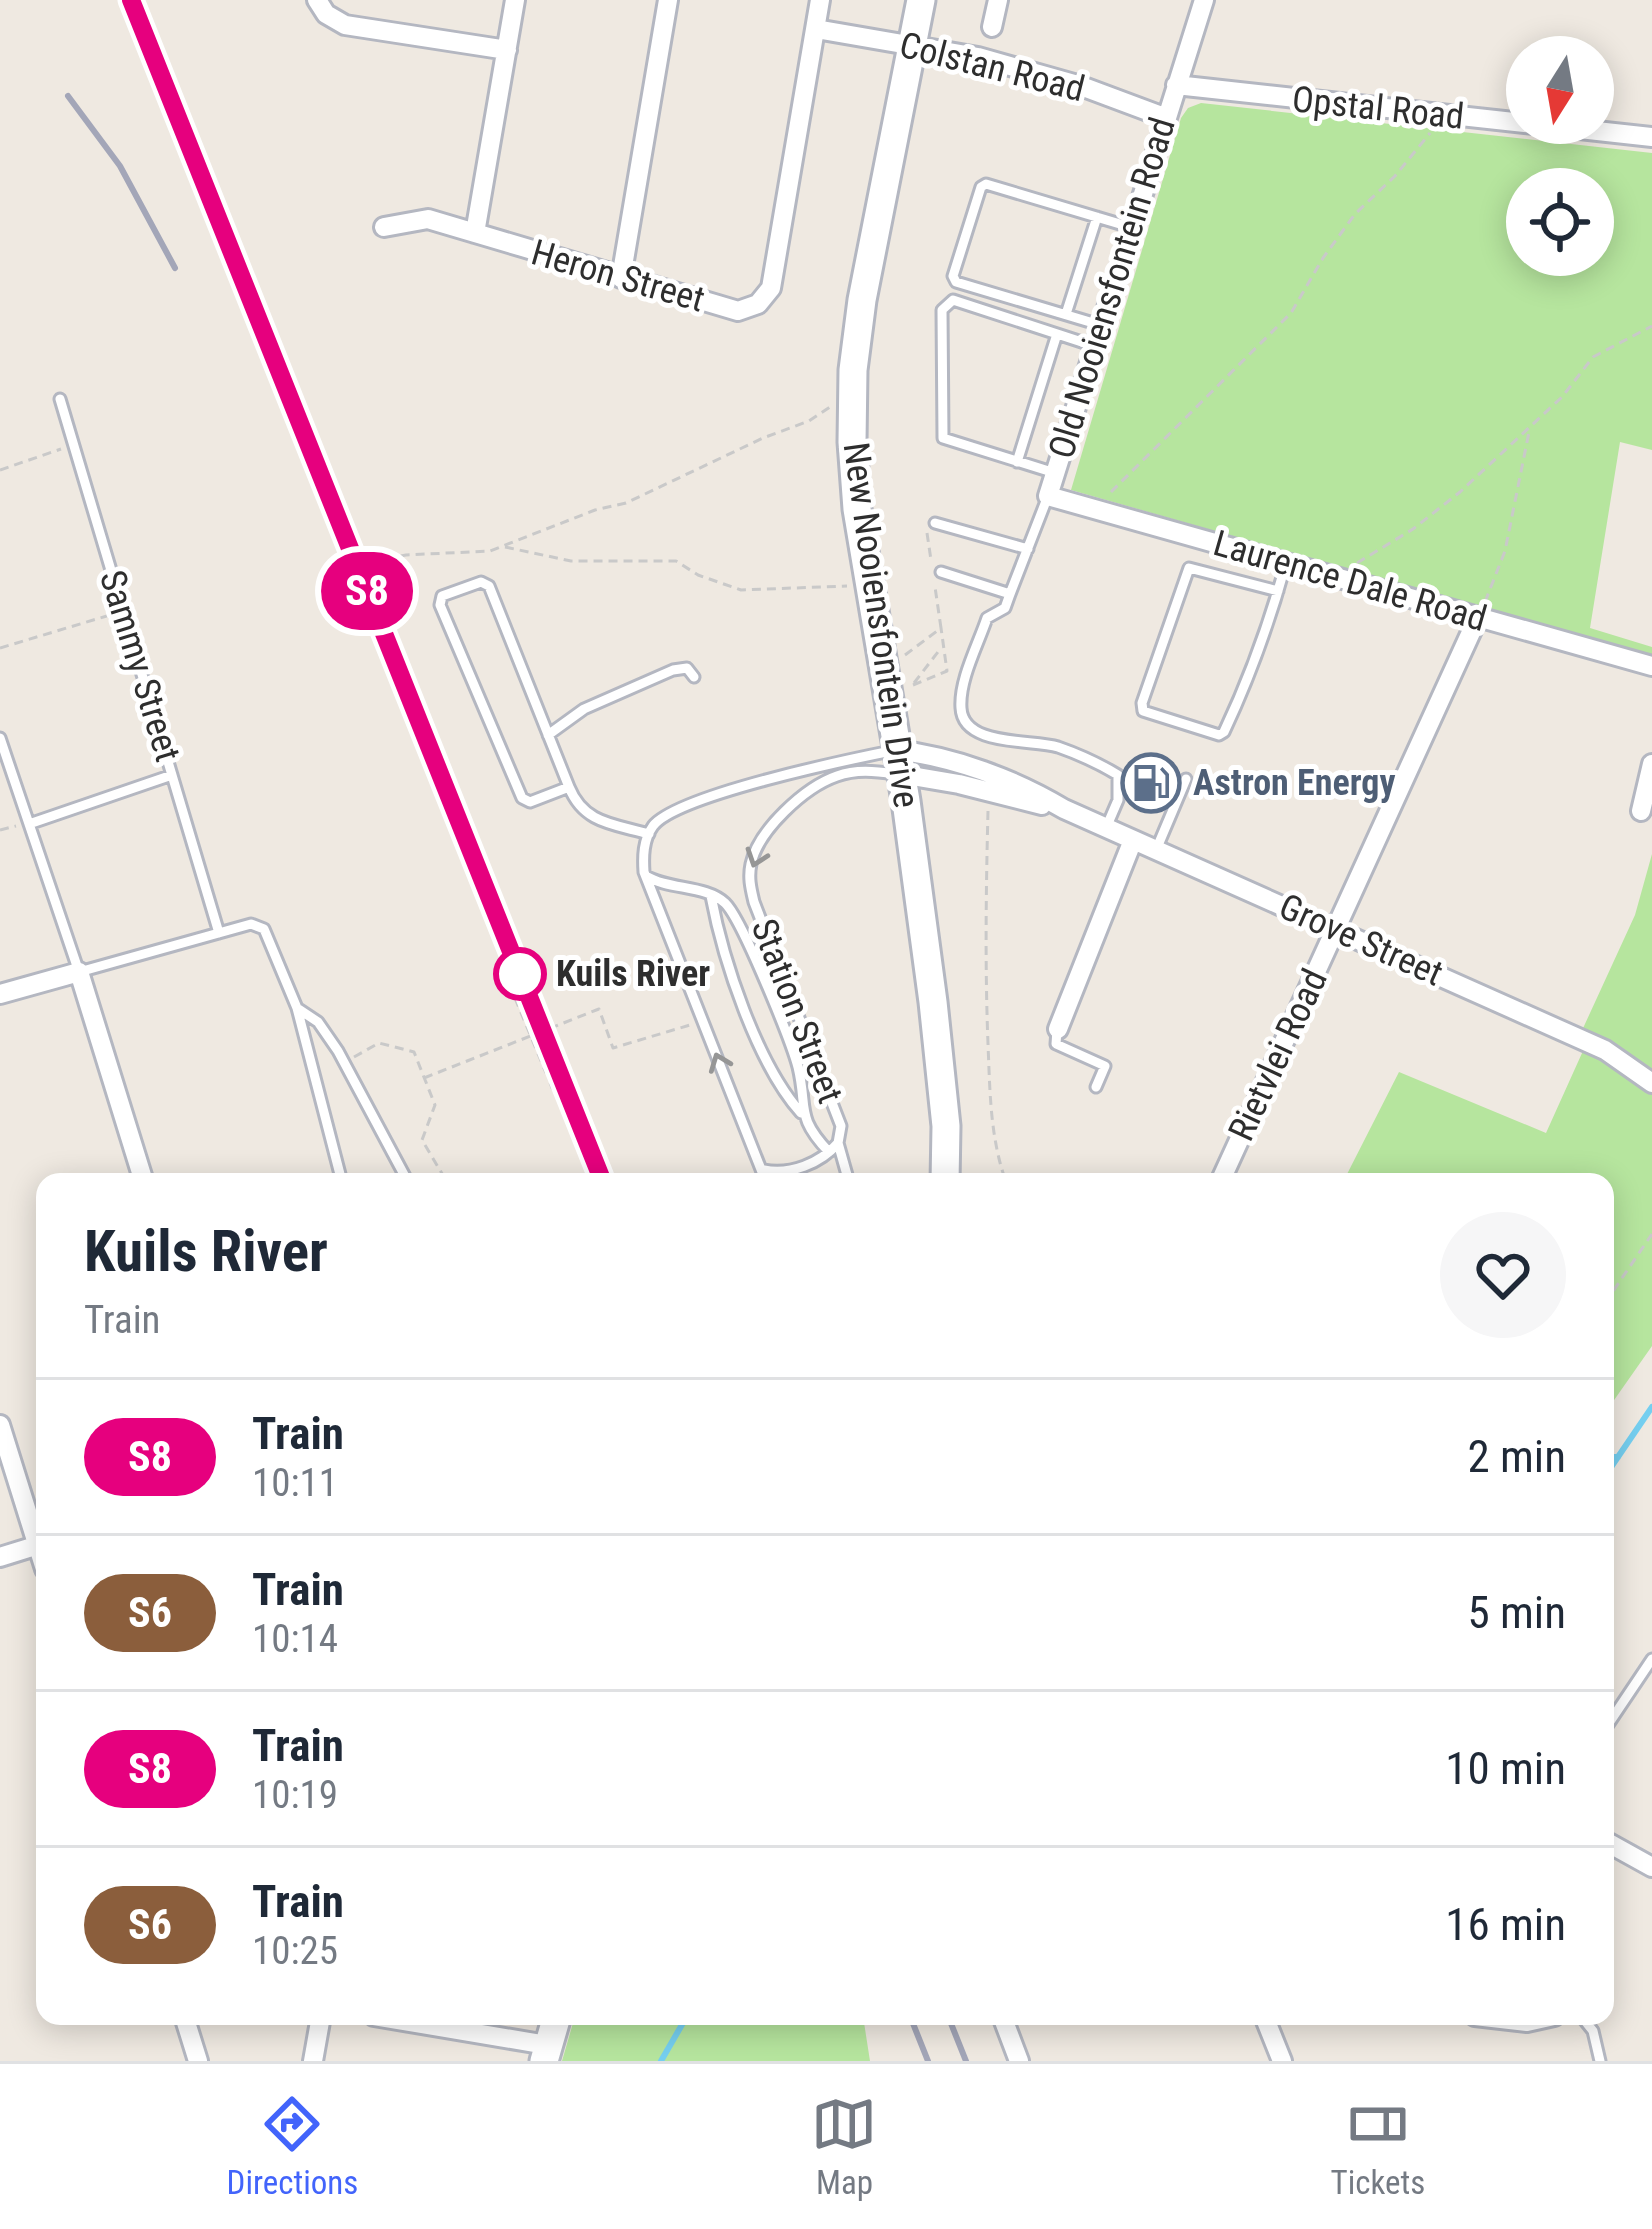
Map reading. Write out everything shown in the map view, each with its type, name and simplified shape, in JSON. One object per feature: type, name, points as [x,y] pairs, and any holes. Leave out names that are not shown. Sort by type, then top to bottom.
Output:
[{"type":"street","points":[[317,0],[326,14],[345,25],[506,50]]},
{"type":"street","points":[[475,233],[515,0]]},
{"type":"street","points":[[621,278],[668,0]]},
{"type":"street","name":"Heron Street","points":[[384,227],[421,218],[737,311],[758,304],[766,296],[820,0]]},
{"type":"street","name":"New Nooiensfontein Drive","points":[[921,0],[862,300],[852,442],[857,509],[933,1002],[946,1126],[945,1173]]},
{"type":"street","points":[[992,27],[998,0]]},
{"type":"street","name":"Old Nooiensfontein Road","points":[[1048,496],[1204,0]]},
{"type":"street","name":"Colstan Road","points":[[816,29],[978,57],[1164,116]]},
{"type":"street","name":"Opstal Road","points":[[1177,85],[1652,137]]},
{"type":"street","name":"Laurence Dale Road","points":[[1048,496],[1652,666]]},
{"type":"street","name":"Rietvlei Road","points":[[1224,1173],[1478,617]]},
{"type":"street","name":"Grove Street","points":[[898,762],[1064,809],[1605,1050],[1652,1083]]},
{"type":"street","points":[[1641,811],[1652,764]]},
{"type":"street","points":[[1058,1028],[1133,840]]},
{"type":"street","points":[[0,994],[79,972],[141,1173]]},
{"type":"street","points":[[0,1425],[36,1530]]},
{"type":"street","points":[[0,1557],[36,1546]]},
{"type":"street","points":[[1614,1845],[1652,1867]]},
{"type":"street","points":[[187,2025],[198,2061]]},
{"type":"street","points":[[313,2061],[319,2025]]},
{"type":"street","points":[[416,2025],[545,2053]]},
{"type":"street","points":[[1005,2025],[1019,2061]]},
{"type":"street","points":[[1268,2025],[1282,2061]]},
{"type":"lane","points":[[1100,325],[952,276],[981,187],[986,184],[1130,227]]},
{"type":"lane","points":[[1066,314],[1097,217]]},
{"type":"lane","points":[[1055,473],[949,442],[940,434],[942,310],[953,301],[1094,346]]},
{"type":"lane","points":[[1017,462],[1057,334]]},
{"type":"lane","name":"Sammy Street","points":[[60,399],[219,933]]},
{"type":"lane","name":"Old Nooiensfontein Road","points":[[1048,496],[1005,608],[987,618],[962,693],[962,715],[968,726],[984,735],[1057,747],[1118,775],[1118,800],[1106,828]]},
{"type":"lane","points":[[930,527],[1028,549]]},
{"type":"lane","points":[[1278,591],[1189,568],[1143,710],[1219,735],[1224,732],[1268,628],[1286,563]]},
{"type":"lane","points":[[941,572],[1010,594]]},
{"type":"lane","points":[[569,787],[524,801],[440,605],[442,596],[481,581],[489,586],[548,734],[569,787],[576,805],[590,816],[649,834],[664,816],[685,806],[898,762]]},
{"type":"lane","points":[[548,734],[584,709],[673,670],[687,668],[694,677]]},
{"type":"lane","points":[[0,738],[79,972],[251,923],[264,928],[297,1008],[340,1173]]},
{"type":"lane","name":"Station Street","points":[[780,1173],[829,1152],[838,1143],[842,1126],[754,902],[750,870],[756,848],[767,832],[821,784],[898,762]]},
{"type":"lane","points":[[29,824],[172,775]]},
{"type":"lane","points":[[1156,850],[1186,779]]},
{"type":"lane","name":"Station Street","points":[[649,834],[643,856],[646,876],[764,1173]]},
{"type":"lane","points":[[646,876],[728,906],[797,1065],[809,1131],[829,1152]]},
{"type":"lane","points":[[711,896],[720,940],[774,1078],[804,1117]]},
{"type":"lane","points":[[297,1008],[318,1022],[328,1037],[404,1173]]},
{"type":"lane","points":[[1058,1028],[1056,1044],[1105,1066],[1096,1087]]},
{"type":"lane","points":[[838,1143],[846,1173]]},
{"type":"lane","points":[[1614,1716],[1652,1659]]},
{"type":"lane","points":[[1588,2025],[1600,2061]]},
{"type":"path","points":[[1102,511],[1109,494],[1291,313],[1355,214],[1395,176],[1435,127]]},
{"type":"path","points":[[1336,577],[1413,530],[1529,430],[1562,398],[1593,357],[1652,326]]},
{"type":"path","points":[[386,559],[490,551],[647,494],[809,421],[836,401]]},
{"type":"path","points":[[1478,617],[1505,551],[1529,430]]},
{"type":"path","points":[[0,470],[74,444]]},
{"type":"path","points":[[913,686],[947,670],[930,527]]},
{"type":"path","points":[[503,546],[532,556],[572,561],[676,561],[741,590],[849,585]]},
{"type":"path","points":[[0,648],[123,611]]},
{"type":"path","points":[[899,659],[941,628]]},
{"type":"path","points":[[905,693],[944,645]]},
{"type":"path","points":[[988,804],[989,1058],[994,1146],[1003,1173]]},
{"type":"path","points":[[0,820],[8,828]]},
{"type":"path","points":[[502,986],[516,980]]},
{"type":"path","points":[[515,998],[546,1072]]},
{"type":"path","points":[[424,1078],[599,1009],[613,1048],[680,1028]]},
{"type":"path","points":[[363,1051],[379,1043],[414,1052],[434,1105],[422,1140],[398,1158]]},
{"type":"path","points":[[422,1140],[442,1173]]},
{"type":"path","points":[[1614,1290],[1652,1234]]},
{"type":"green space","points":[[1201,103],[1506,137],[1506,144],[1571,144],[1652,153],[1652,450],[1620,442],[1590,628],[1652,647],[1652,656],[1071,490],[1181,118],[1188,108]]},
{"type":"green space","points":[[1652,854],[1652,1346],[1614,1400],[1614,1173],[1348,1173],[1399,1072],[1546,1133],[1587,1042],[1579,1037],[1635,915]]},
{"type":"green space","points":[[572,2025],[864,2025],[870,2061],[562,2061]]},
{"type":"waterway","name":"Kuils River","points":[[1614,1463],[1652,1407]]},
{"type":"waterway","name":"Kuils River","points":[[661,2061],[682,2025]]},
{"type":"railway","points":[[131,0],[600,1173]]},
{"type":"railway","points":[[68,96],[120,166],[175,268]]},
{"type":"railway","points":[[914,2025],[928,2061]]},
{"type":"railway","points":[[952,2025],[966,2061]]},
{"type":"train","name":"S8","points":[[131,0],[599,1173]]},
{"type":"place","name":"Astron Energy","points":[[1151,783]]},
{"type":"place","name":"Kuils River","points":[[520,974]]}]
